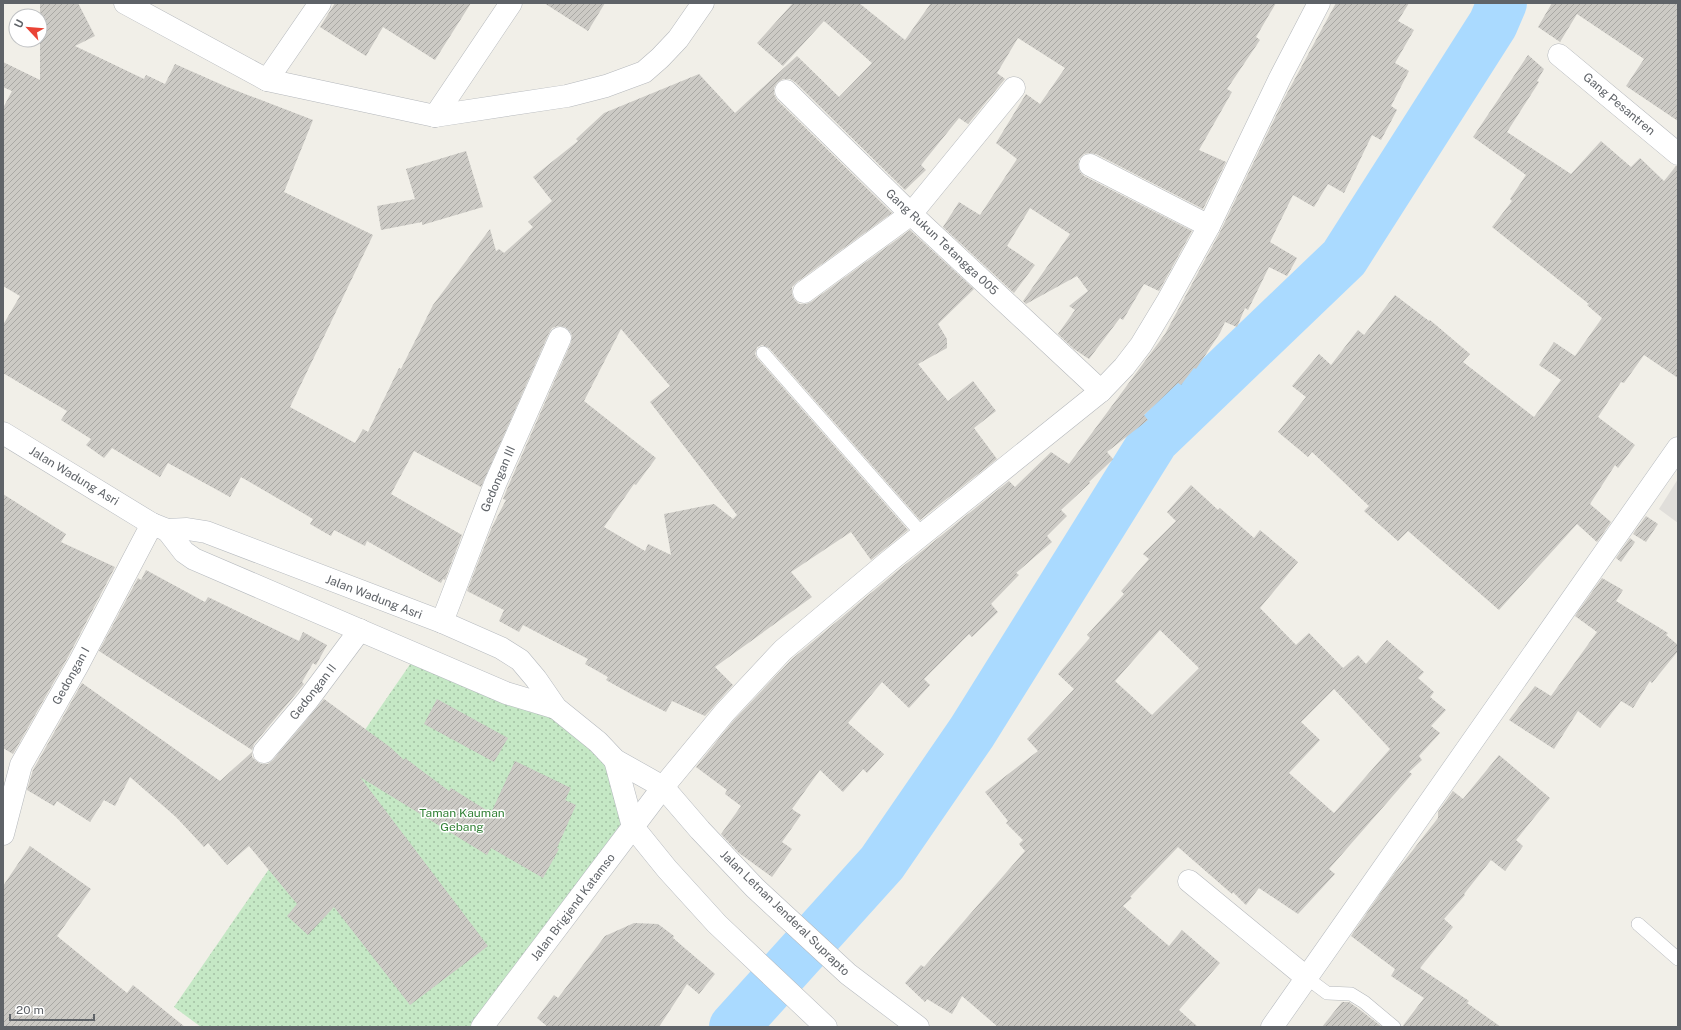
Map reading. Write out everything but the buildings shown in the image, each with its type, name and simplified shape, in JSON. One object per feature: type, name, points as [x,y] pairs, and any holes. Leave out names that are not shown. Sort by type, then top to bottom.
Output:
[{"type":"street","points":[[125,3],[267,80],[435,116],[567,96],[606,86],[644,72],[678,39],[703,3]]},
{"type":"street","points":[[267,80],[320,3]]},
{"type":"street","points":[[435,116],[511,3]]},
{"type":"street","name":"Jalan Brigjend Katamso","points":[[482,1027],[663,787],[725,712],[783,650],[922,534],[1101,391],[1124,367],[1141,345],[1167,302],[1209,226],[1280,78],[1319,3]]},
{"type":"street","name":"Gang Pesantren","points":[[1559,55],[1678,154]]},
{"type":"street","points":[[804,292],[911,214],[1014,88]]},
{"type":"street","name":"Gang Rukun Tetangga 005","points":[[786,91],[911,214],[1101,391]]},
{"type":"street","points":[[1090,165],[1209,226]]},
{"type":"street","name":"Gedongan III","points":[[442,622],[495,484],[560,338]]},
{"type":"street","name":"Jalan Wadung Asri","points":[[3,433],[159,527],[184,552],[194,559],[506,693],[556,708]]},
{"type":"street","points":[[1272,1027],[1678,448]]},
{"type":"street","name":"Jalan Wadung Asri","points":[[159,527],[206,532],[442,622],[501,648],[520,660],[536,679],[556,708],[598,742],[616,760],[663,787]]},
{"type":"street","name":"Gedongan I","points":[[3,834],[21,765],[78,663],[159,527]]},
{"type":"street","name":"Gedongan II","points":[[264,752],[307,701],[360,630]]},
{"type":"street","points":[[616,760],[633,826],[667,869],[717,924],[819,1020]]},
{"type":"street","name":"Jalan Letnan Jenderal Suprapto","points":[[663,787],[700,830],[755,888],[848,974],[909,1026]]},
{"type":"street","points":[[1189,881],[1307,978]]},
{"type":"lane","points":[[763,353],[922,534]]},
{"type":"lane","points":[[1638,924],[1678,959]]},
{"type":"lane","points":[[1307,978],[1327,993],[1351,994],[1364,1002],[1394,1027]]},
{"type":"shaded area","points":[[1678,479],[1678,523],[1659,509]]},
{"type":"green space","name":"Taman Kauman Gebang","points":[[413,660],[528,692],[604,763],[624,820],[470,1027],[201,1027],[174,1007]]},
{"type":"waterway","points":[[734,1027],[882,863],[972,732],[1154,440],[1344,258],[1493,24],[1502,3]]}]
